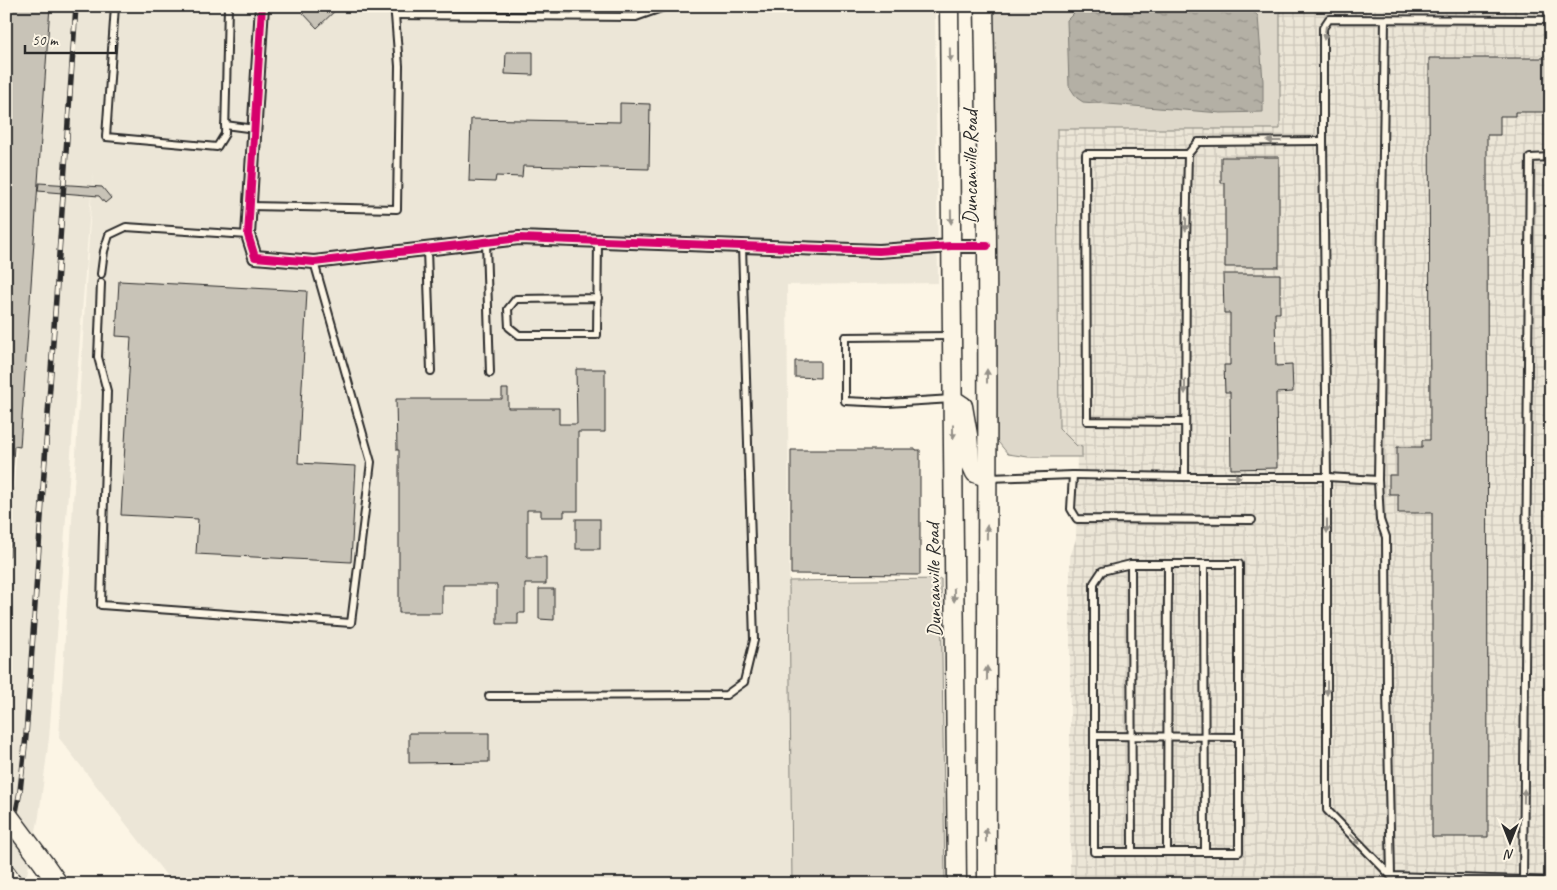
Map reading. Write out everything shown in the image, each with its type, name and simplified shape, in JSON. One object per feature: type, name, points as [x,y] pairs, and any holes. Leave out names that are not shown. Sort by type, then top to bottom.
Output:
[{"type":"main road","name":"Duncanville Road","points":[[949,6],[957,884]]},
{"type":"main road","name":"Duncanville Road","points":[[984,6],[988,478],[986,884]]},
{"type":"main road","points":[[953,399],[963,406],[970,462],[975,472],[988,478]]},
{"type":"main road","points":[[953,481],[988,478]]},
{"type":"main road","points":[[6,813],[58,884]]},
{"type":"main road","points":[[6,874],[13,884]]},
{"type":"street","points":[[262,6],[248,235],[255,257],[314,262],[519,238],[879,250],[987,246]]},
{"type":"lane","points":[[115,6],[106,138],[216,147],[225,134],[228,6]]},
{"type":"lane","points":[[250,206],[397,209],[399,66],[395,15],[392,6]]},
{"type":"lane","points":[[395,15],[636,17],[667,6]]},
{"type":"lane","points":[[751,6],[783,8],[789,6]]},
{"type":"lane","points":[[1551,20],[1329,19],[1324,28],[1323,141],[1327,477],[1327,810],[1391,876],[1551,881]]},
{"type":"lane","points":[[1384,20],[1378,480],[1380,520],[1386,537],[1391,876]]},
{"type":"lane","points":[[225,125],[255,129]]},
{"type":"lane","points":[[1185,477],[1188,154],[1198,142],[1323,141]]},
{"type":"lane","points":[[1185,422],[1087,421],[1086,154],[1188,154]]},
{"type":"lane","points":[[1523,880],[1530,158],[1551,157]]},
{"type":"lane","points":[[101,274],[104,251],[110,236],[126,226],[248,235]]},
{"type":"lane","points":[[598,241],[598,298],[597,335],[519,335],[509,327],[508,308],[516,299],[598,298]]},
{"type":"lane","points":[[486,242],[490,374]]},
{"type":"lane","points":[[489,696],[726,695],[744,682],[754,640],[742,246]]},
{"type":"lane","points":[[427,249],[431,371]]},
{"type":"lane","points":[[101,283],[98,357],[107,391],[101,605],[351,622],[371,462],[314,262]]},
{"type":"lane","points":[[952,336],[845,337],[845,401],[888,403],[953,399]]},
{"type":"lane","points":[[988,478],[1073,475],[1327,477],[1378,480]]},
{"type":"lane","points":[[1073,475],[1071,509],[1076,519],[1252,520]]},
{"type":"lane","points":[[1131,564],[1132,852]]},
{"type":"lane","points":[[1131,564],[1168,564],[1239,564],[1238,852],[1094,852],[1094,582],[1102,571],[1131,564]]},
{"type":"lane","points":[[1167,852],[1168,564]]},
{"type":"lane","points":[[1204,564],[1204,852]]},
{"type":"lane","points":[[1094,736],[1239,737]]},
{"type":"shaded area","points":[[50,6],[935,6],[938,283],[787,285],[792,884],[173,884],[59,738],[93,170],[49,738],[39,816],[25,884],[6,884],[6,591]]},
{"type":"shaded area","points":[[991,6],[1280,6],[1280,129],[1057,129],[1059,428],[1077,446],[1082,447],[1082,457],[1028,457],[1008,454],[994,437]]},
{"type":"shaded area","points":[[1280,6],[1551,6],[1551,884],[1070,884],[1070,557],[1076,539],[1077,446],[1059,428],[1057,129],[1280,129]]},
{"type":"shaded area","points":[[941,579],[945,884],[792,884],[789,581]]},
{"type":"water","points":[[1081,6],[1248,6],[1258,16],[1263,81],[1263,112],[1221,113],[1083,102],[1077,98],[1069,86],[1067,20]]},
{"type":"building","points":[[6,6],[50,6],[20,447],[14,446],[11,490],[6,490]]},
{"type":"building","points":[[308,6],[340,6],[317,28],[302,12]]},
{"type":"building","points":[[506,52],[533,52],[533,75],[505,74]]},
{"type":"building","points":[[1429,58],[1551,58],[1551,112],[1515,112],[1515,116],[1500,116],[1500,135],[1487,135],[1488,837],[1432,837],[1432,513],[1398,513],[1398,494],[1389,494],[1389,475],[1397,475],[1397,447],[1422,447],[1422,440],[1430,440]]},
{"type":"building","points":[[620,103],[650,104],[649,169],[523,166],[522,177],[496,176],[495,182],[469,181],[471,119],[620,122]]},
{"type":"building","points":[[1221,157],[1279,157],[1279,267],[1225,267],[1225,183],[1221,183]]},
{"type":"building","points":[[39,183],[102,187],[111,198],[105,203],[99,196],[38,191]]},
{"type":"building","points":[[1223,274],[1280,274],[1280,313],[1275,313],[1276,366],[1292,365],[1293,392],[1276,393],[1277,468],[1231,469],[1230,392],[1225,392],[1224,365],[1230,365],[1230,313],[1224,313]]},
{"type":"building","points":[[119,281],[307,291],[298,463],[356,466],[351,562],[196,554],[198,519],[121,515],[131,337],[116,336]]},
{"type":"building","points":[[795,361],[820,361],[820,378],[795,377]]},
{"type":"building","points":[[576,369],[605,369],[605,432],[578,432],[578,511],[564,511],[564,517],[541,517],[541,510],[527,510],[527,557],[546,557],[546,584],[525,584],[525,613],[518,613],[518,624],[497,624],[497,585],[442,585],[442,613],[399,613],[399,450],[397,450],[396,399],[502,399],[502,389],[508,389],[508,408],[559,408],[559,424],[577,424]]},
{"type":"building","points":[[791,450],[920,450],[920,575],[791,574]]},
{"type":"building","points":[[576,519],[600,519],[600,549],[576,549]]},
{"type":"building","points":[[6,533],[11,534],[10,556],[6,556]]},
{"type":"building","points":[[539,589],[554,589],[554,620],[539,619]]},
{"type":"building","points":[[409,733],[489,733],[489,762],[409,763]]},
{"type":"railway","points":[[6,864],[20,791],[26,736],[76,6]]},
{"type":"cycle path","points":[[262,6],[248,235],[255,257],[314,262],[519,238],[879,251],[951,246],[987,246]]}]
